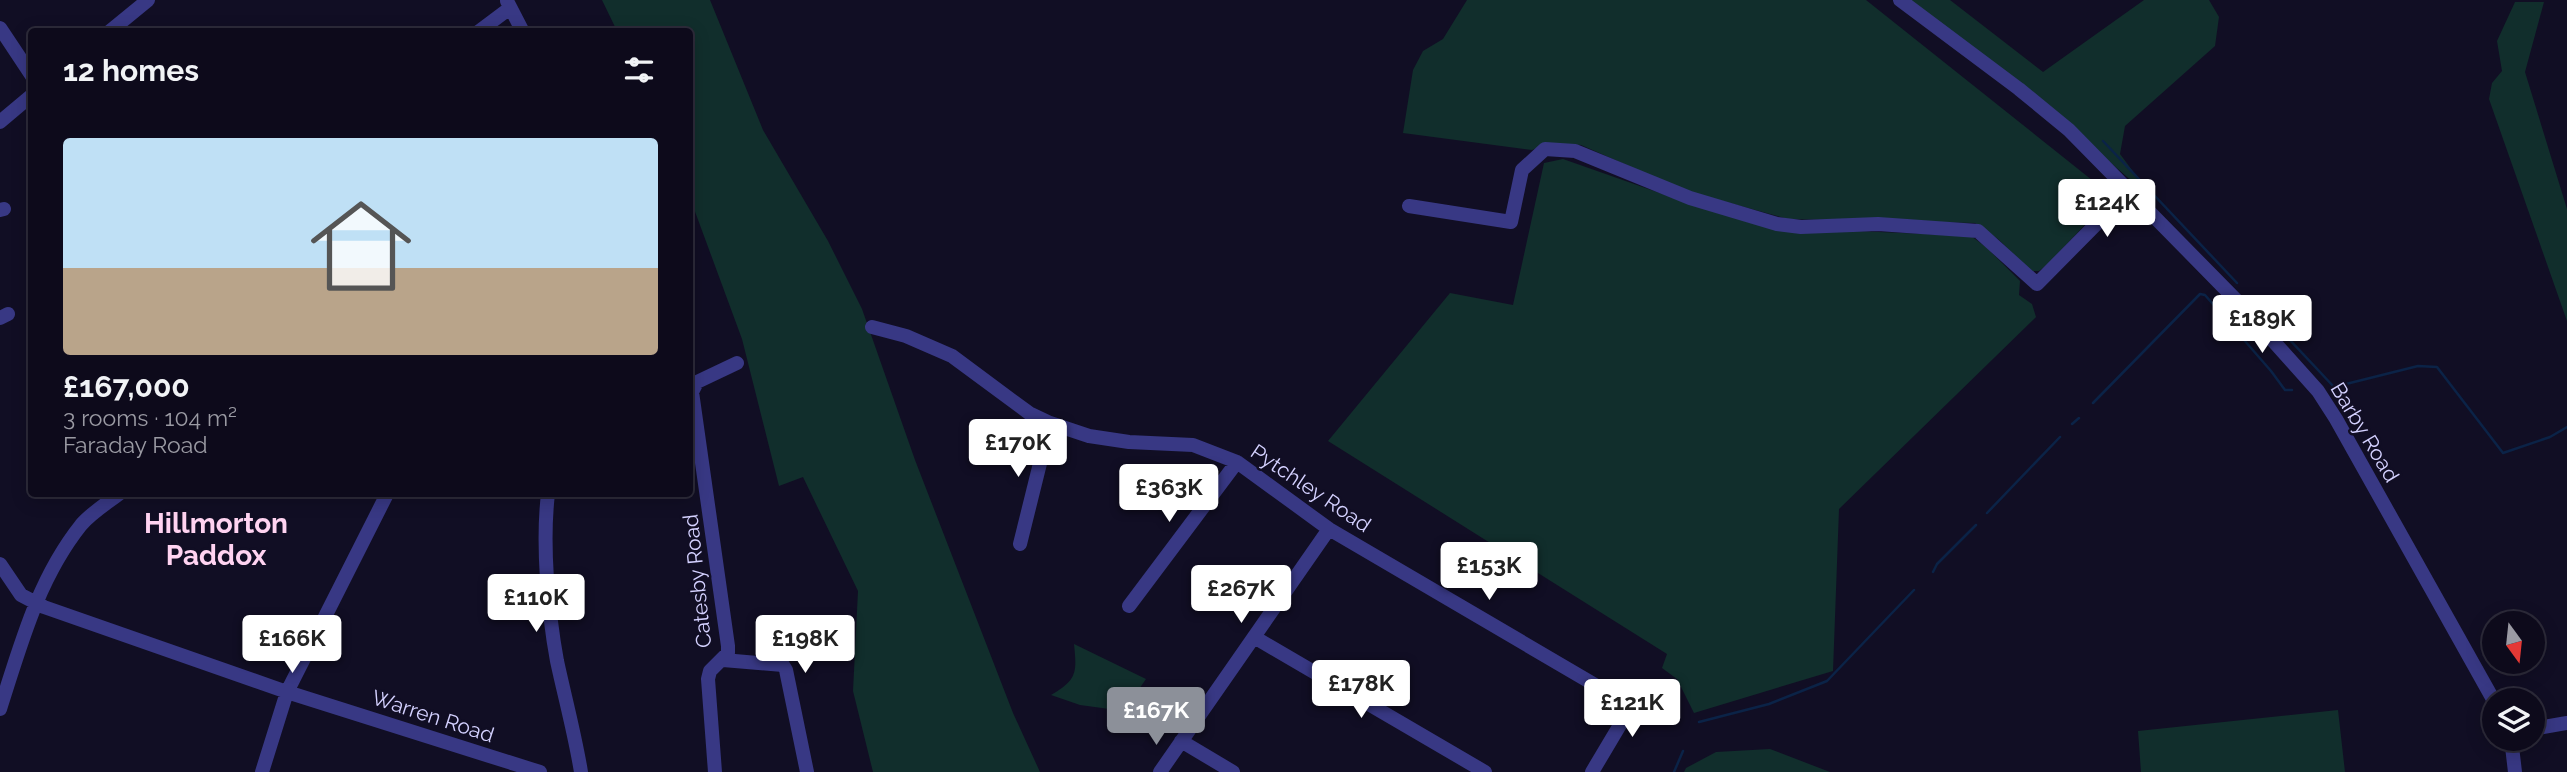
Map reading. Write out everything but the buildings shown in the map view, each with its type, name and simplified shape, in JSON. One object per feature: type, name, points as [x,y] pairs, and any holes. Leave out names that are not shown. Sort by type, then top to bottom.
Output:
[{"type":"street","points":[[114,28],[148,0]]},
{"type":"street","name":"Barby Road","points":[[1900,0],[2069,130],[2241,305],[2318,391],[2487,688]]},
{"type":"street","points":[[482,28],[508,4],[521,28]]},
{"type":"street","points":[[0,28],[28,70]]},
{"type":"street","points":[[0,122],[28,99]]},
{"type":"street","points":[[1409,206],[1511,222],[1522,170],[1545,149],[1575,151],[1689,198],[1777,224],[1801,227],[1878,224],[1978,231],[2037,284],[2130,190]]},
{"type":"street","name":"Pytchley Road","points":[[872,327],[906,336],[952,356],[1029,413],[1050,423],[1089,436],[1129,442],[1193,445],[1237,462],[1329,529],[1631,706]]},
{"type":"street","name":"Catesby Road","points":[[693,390],[698,382],[737,363]]},
{"type":"street","name":"Catesby Road","points":[[693,399],[728,638],[728,653],[710,671],[708,679],[715,772]]},
{"type":"street","points":[[1020,544],[1050,423]]},
{"type":"street","points":[[1129,607],[1237,462]]},
{"type":"street","points":[[0,709],[35,603],[49,573],[82,523],[115,497]]},
{"type":"street","points":[[262,772],[287,692],[385,497]]},
{"type":"street","points":[[548,497],[546,526],[550,600],[557,658],[581,772]]},
{"type":"street","points":[[1160,772],[1329,529]]},
{"type":"street","points":[[0,564],[21,595],[35,603]]},
{"type":"street","name":"Warren Road","points":[[35,603],[287,692],[540,772]]},
{"type":"street","points":[[1254,637],[1485,772]]},
{"type":"street","points":[[723,660],[783,665],[807,772]]},
{"type":"street","points":[[1592,772],[1642,688]]},
{"type":"street","points":[[2545,727],[2567,723]]},
{"type":"street","points":[[1181,741],[1233,772]]},
{"type":"street","points":[[2513,751],[2515,772]]},
{"type":"green space","points":[[602,0],[710,0],[763,130],[828,241],[862,309],[915,460],[1013,713],[1040,772],[873,772],[853,691],[858,591],[803,477],[779,486],[742,339],[693,206],[693,28],[616,28]]},
{"type":"green space","points":[[1467,0],[1866,0],[2112,196],[2048,264],[2039,271],[2031,271],[1998,239],[1975,223],[1788,219],[1686,191],[1581,145],[1549,143],[1532,150],[1403,133],[1413,70],[1423,51],[1443,39]]},
{"type":"green space","points":[[1907,0],[1950,0],[2043,72],[2144,0],[2209,0],[2219,17],[2215,46],[2125,126],[2120,154],[2156,202],[2028,91]]},
{"type":"green space","points":[[2515,2],[2544,2],[2525,72],[2567,209],[2567,321],[2489,99],[2492,83],[2502,71],[2497,41]]},
{"type":"green space","points":[[1563,159],[1691,204],[1786,232],[1833,230],[1971,236],[2020,281],[2019,295],[2032,304],[2036,317],[1839,509],[1833,671],[1694,713],[1677,679],[1662,668],[1667,654],[1328,441],[1450,293],[1513,305],[1544,163]]},
{"type":"green space","points":[[1074,644],[1146,679],[1124,711],[1080,705],[1051,695],[1066,685],[1073,675]]},
{"type":"green space","points":[[2338,710],[2345,772],[2141,772],[2138,731]]},
{"type":"green space","points":[[1770,749],[1830,772],[1684,772],[1686,768],[1716,752]]},
{"type":"waterway","points":[[2103,141],[2237,283]]},
{"type":"waterway","points":[[2093,403],[2200,294],[2205,295],[2285,390],[2292,390]]},
{"type":"waterway","points":[[2256,304],[2334,387],[2418,366],[2437,367],[2503,453],[2550,437],[2567,427]]},
{"type":"waterway","points":[[2072,424],[2079,418]]},
{"type":"waterway","points":[[1987,513],[2060,437]]},
{"type":"waterway","points":[[1933,572],[1937,564],[1976,525]]},
{"type":"waterway","points":[[1699,722],[1769,704],[1827,681],[1914,590]]},
{"type":"waterway","points":[[1674,772],[1683,751]]},
{"type":"district","name":"Hillmorton Paddox","points":[[216,539]]}]
